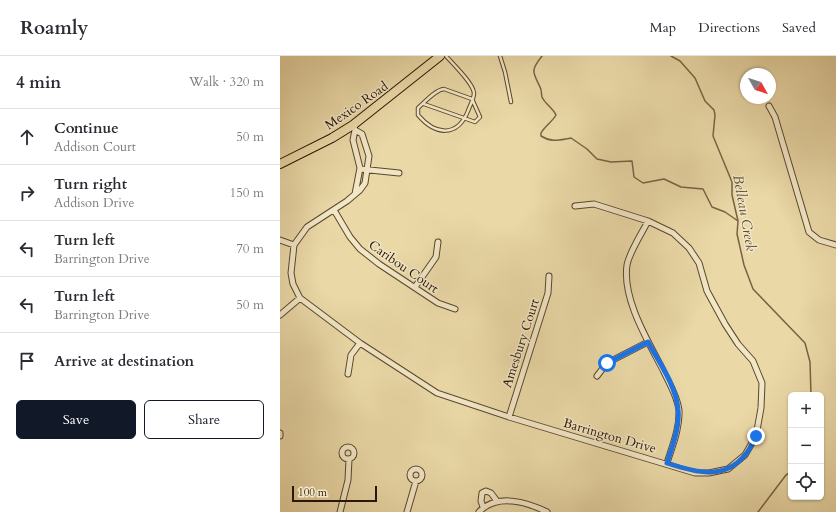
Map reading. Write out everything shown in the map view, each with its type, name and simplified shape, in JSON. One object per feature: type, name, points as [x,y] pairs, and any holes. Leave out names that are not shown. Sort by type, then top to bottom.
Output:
[{"type":"main road","name":"Mexico Road","points":[[280,164],[354,128],[440,56]]},
{"type":"street","points":[[769,106],[775,117],[809,232],[819,240],[836,245]]},
{"type":"street","points":[[354,128],[353,140],[359,159],[360,169],[355,194]]},
{"type":"street","points":[[280,315],[300,298],[293,284],[291,273],[294,245],[307,227],[334,210],[355,194],[365,183],[369,156],[362,134],[354,128]]},
{"type":"street","points":[[360,169],[399,172]]},
{"type":"street","name":"Barrington Drive","points":[[300,298],[360,343],[437,393],[509,417],[667,463],[696,473],[709,473],[728,469],[745,456],[756,436],[761,408],[762,383],[753,360],[738,344],[707,291],[699,263],[690,248],[673,233],[648,221],[594,204],[575,206]]},
{"type":"street","name":"Caribou Court","points":[[334,210],[350,237],[360,249],[379,264],[438,303],[455,309]]},
{"type":"street","points":[[648,221],[627,263],[626,279],[629,297],[648,342],[676,395],[679,410],[676,432],[667,463]]},
{"type":"street","points":[[280,240],[294,245]]},
{"type":"street","points":[[415,287],[436,257],[438,242]]},
{"type":"street","name":"Amesbury Court","points":[[509,417],[548,294],[549,276]]},
{"type":"street","points":[[597,376],[607,363],[648,342]]},
{"type":"street","points":[[348,374],[351,355],[360,343]]},
{"type":"street","points":[[340,512],[348,480],[349,460]]},
{"type":"street","points":[[407,512],[416,482]]},
{"type":"street","points":[[483,507],[481,498],[482,493],[486,491],[491,493],[497,501]]},
{"type":"street","points":[[479,512],[483,507],[497,501],[513,501],[547,512]]},
{"type":"lane","points":[[424,104],[465,117],[475,122],[480,116],[472,99],[444,89],[440,90],[418,108],[418,115],[430,126],[446,131],[453,130],[465,117],[472,99],[474,93],[471,86],[446,56]]},
{"type":"lane","points":[[500,56],[503,63],[511,102]]},
{"type":"waterway","points":[[542,56],[534,68],[534,75],[541,88],[542,97],[556,115],[541,133],[541,136],[549,140],[571,138],[587,149],[597,159],[611,162],[632,161],[634,177],[643,183],[664,179],[681,187],[703,189],[712,207],[725,212],[738,221]]},
{"type":"waterway","name":"Belleau Creek","points":[[671,56],[680,61],[695,78],[705,101],[714,110],[713,136],[732,182],[732,195],[738,221],[737,234],[744,265],[753,289],[805,343],[810,362],[811,392]]},
{"type":"waterway","name":"Belleau Creek","points":[[758,512],[788,474]]},
{"type":"route","points":[[607,363],[648,342],[676,395],[679,410],[676,432],[667,463],[696,473],[709,473],[728,469],[745,456],[756,436]]}]
